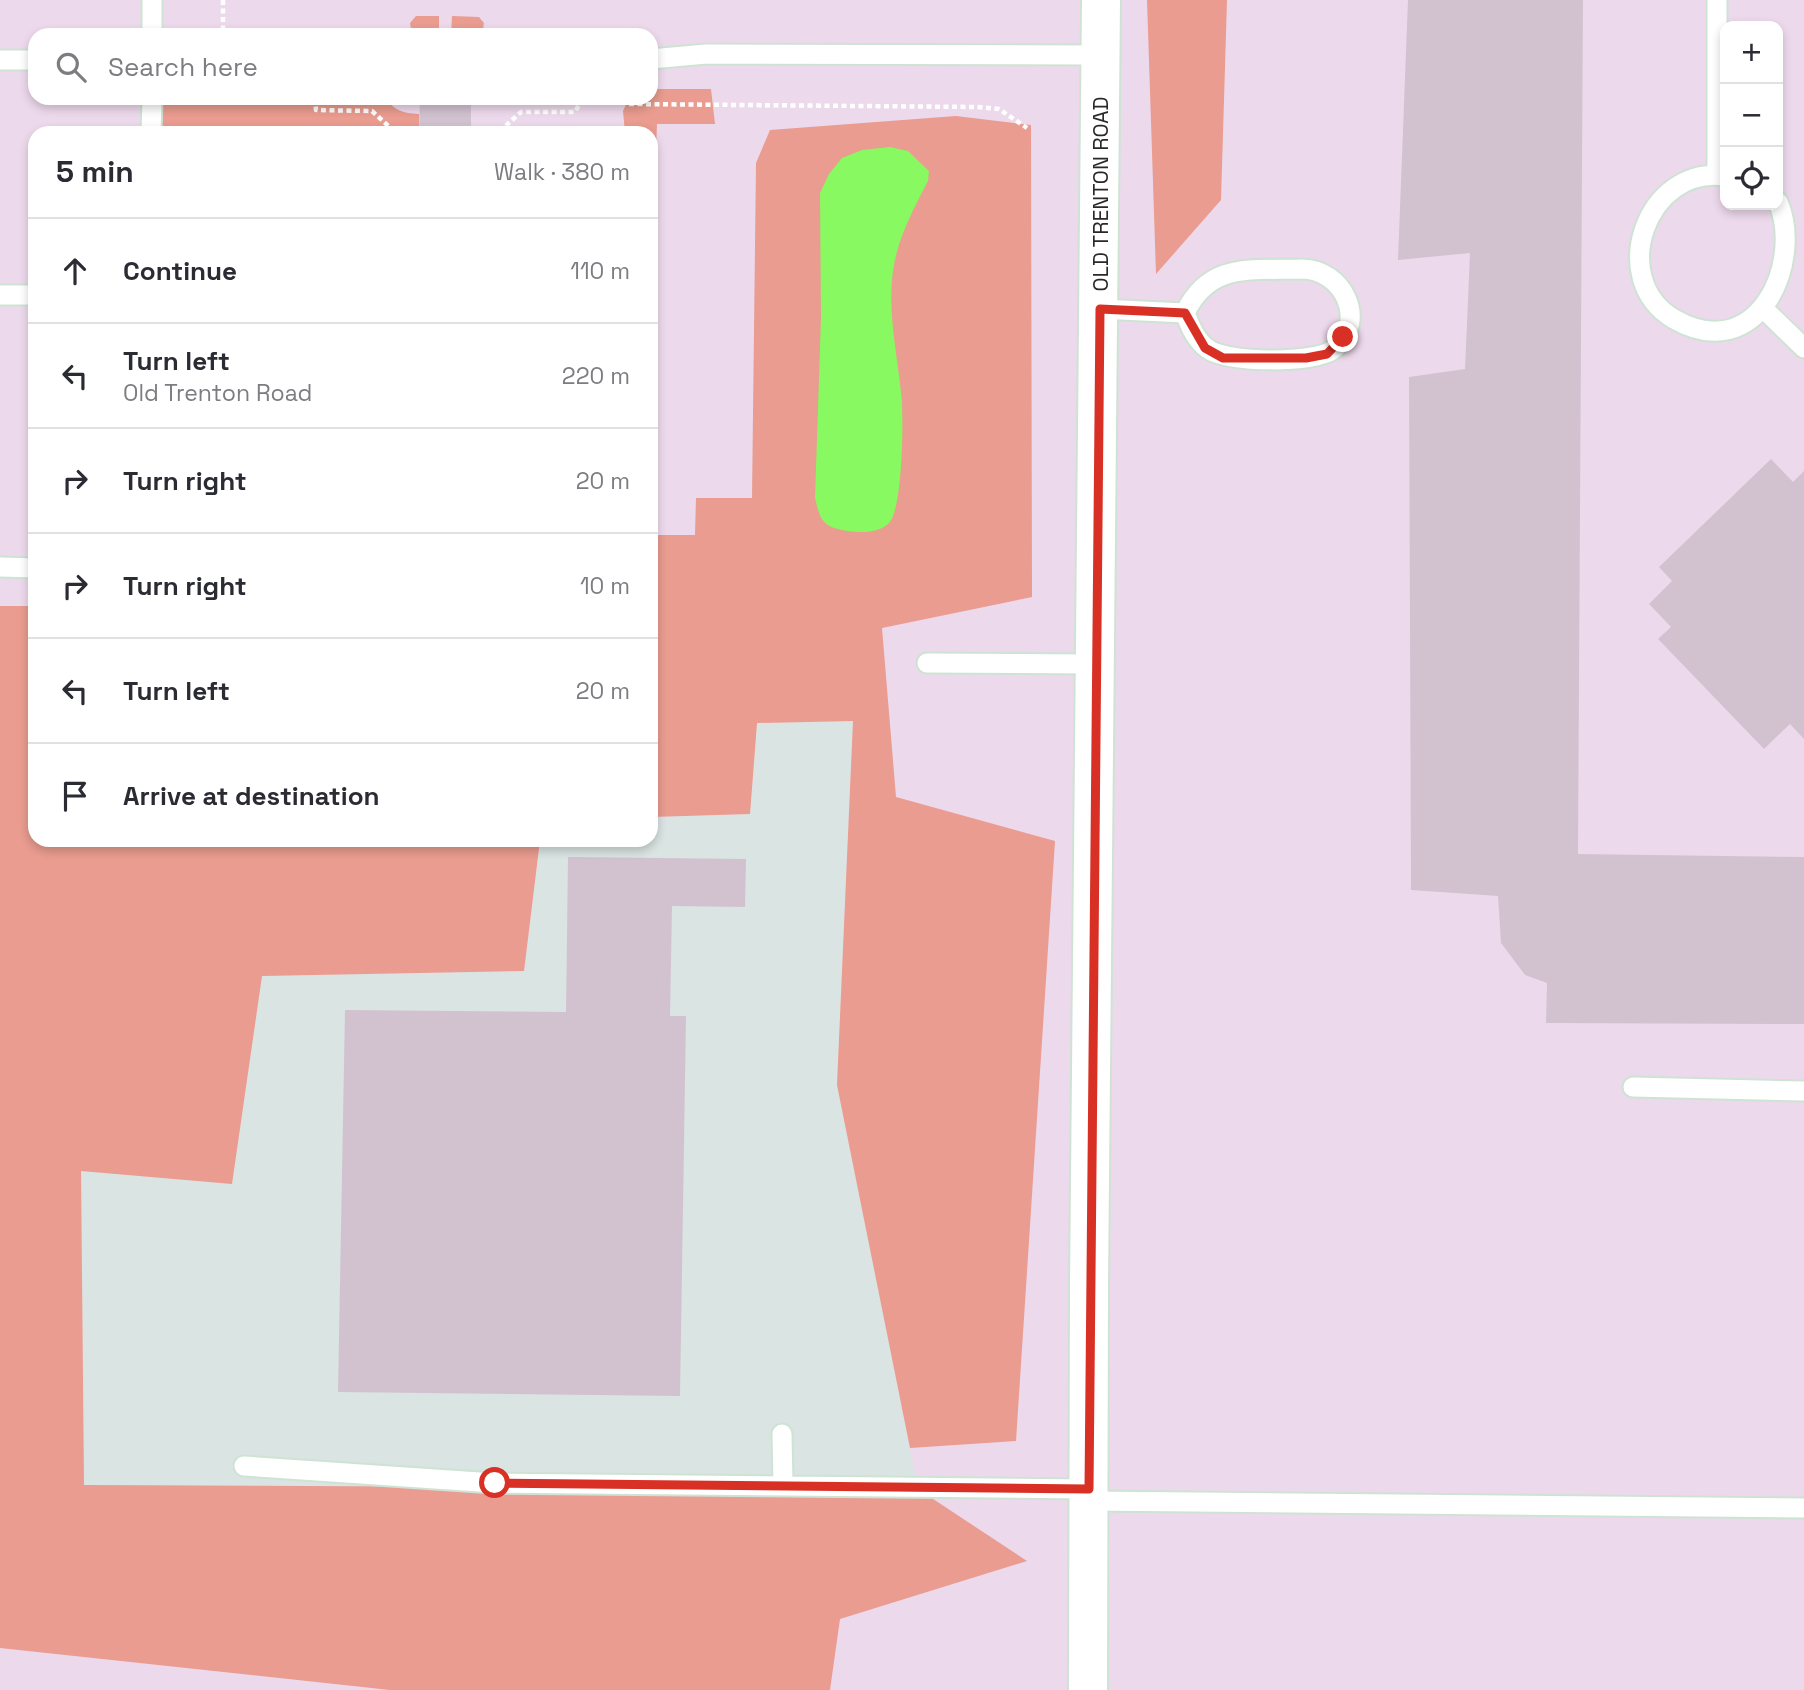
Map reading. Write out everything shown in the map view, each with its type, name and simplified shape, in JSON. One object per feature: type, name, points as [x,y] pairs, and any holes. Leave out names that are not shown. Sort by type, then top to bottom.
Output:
[{"type":"main road","name":"OLD TRENTON ROAD","points":[[1088,1690],[1101,0]]},
{"type":"lane","points":[[152,0],[152,28]]},
{"type":"lane","points":[[1717,0],[1720,147]]},
{"type":"lane","points":[[658,58],[706,54],[1102,55]]},
{"type":"lane","points":[[0,60],[28,60]]},
{"type":"lane","points":[[151,126],[152,105]]},
{"type":"lane","points":[[1720,175],[1676,185],[1657,202],[1644,225],[1639,250],[1642,276],[1653,299],[1672,317],[1695,328],[1721,332],[1746,327],[1769,314],[1784,296],[1794,274],[1798,226],[1783,208]]},
{"type":"lane","points":[[1302,269],[1317,269],[1333,278],[1348,298],[1350,312],[1343,337],[1337,347],[1327,354],[1306,358],[1223,358],[1205,348],[1185,313],[1203,285],[1224,274],[1302,269]]},
{"type":"lane","points":[[0,295],[28,295]]},
{"type":"lane","points":[[1100,309],[1185,313]]},
{"type":"lane","points":[[1769,314],[1804,348]]},
{"type":"lane","points":[[0,567],[28,568]]},
{"type":"lane","points":[[927,663],[1096,664]]},
{"type":"lane","points":[[1633,1087],[1804,1091]]},
{"type":"lane","points":[[782,1434],[783,1484]]},
{"type":"lane","points":[[244,1466],[495,1483],[783,1484],[1089,1495],[1804,1508]]},
{"type":"path","points":[[223,0],[223,28]]},
{"type":"path","points":[[658,104],[977,107],[999,109],[1027,128]]},
{"type":"path","points":[[316,105],[316,110],[372,111],[388,126]]},
{"type":"path","points":[[506,126],[521,112],[575,112],[579,105]]},
{"type":"shaded area","points":[[1147,0],[1227,0],[1221,200],[1156,274]]},
{"type":"shaded area","points":[[416,16],[439,16],[439,28],[411,28],[410,23]]},
{"type":"shaded area","points":[[452,16],[479,17],[484,23],[483,28],[451,28]]},
{"type":"shaded area","points":[[658,89],[711,89],[715,124],[624,126],[623,111],[626,105],[658,105]]},
{"type":"shaded area","points":[[152,105],[391,105],[408,113],[419,114],[419,126],[151,126]]},
{"type":"shaded area","points":[[956,116],[1031,125],[1032,597],[882,628],[896,797],[1055,841],[1016,1441],[910,1448],[837,1085],[853,721],[757,723],[750,814],[658,817],[658,535],[695,535],[696,498],[752,498],[756,163],[770,130]]},
{"type":"shaded area","points":[[890,147],[908,151],[929,171],[928,181],[900,241],[892,280],[892,323],[902,403],[900,481],[894,514],[889,523],[878,530],[850,531],[827,525],[819,514],[815,498],[821,317],[820,193],[829,174],[842,158],[862,150]]},
{"type":"shaded area","points":[[0,606],[28,606],[28,847],[539,847],[524,971],[262,976],[232,1184],[81,1171],[84,1485],[918,1489],[1027,1561],[840,1619],[830,1690],[390,1690],[0,1648]]},
{"type":"shaded area","points":[[853,721],[837,1085],[918,1489],[84,1485],[81,1171],[231,1184],[262,976],[524,971],[539,847],[658,847],[658,817],[750,814],[757,723]]},
{"type":"building","points":[[1408,0],[1583,0],[1578,854],[1804,857],[1804,1024],[1546,1023],[1547,983],[1525,975],[1501,943],[1498,896],[1411,890],[1409,377],[1465,369],[1470,253],[1398,260]]},
{"type":"building","points":[[420,105],[471,105],[471,126],[419,126]]},
{"type":"building","points":[[1771,459],[1793,482],[1804,471],[1804,739],[1790,724],[1764,749],[1658,639],[1671,627],[1649,604],[1672,581],[1659,567]]},
{"type":"building","points":[[568,857],[746,859],[745,907],[672,906],[670,1016],[686,1016],[680,1396],[338,1392],[345,1010],[566,1012]]},
{"type":"route","points":[[495,1483],[1089,1489],[1100,309],[1185,313],[1205,348],[1223,358],[1306,358],[1327,354],[1337,347],[1343,337]]}]
